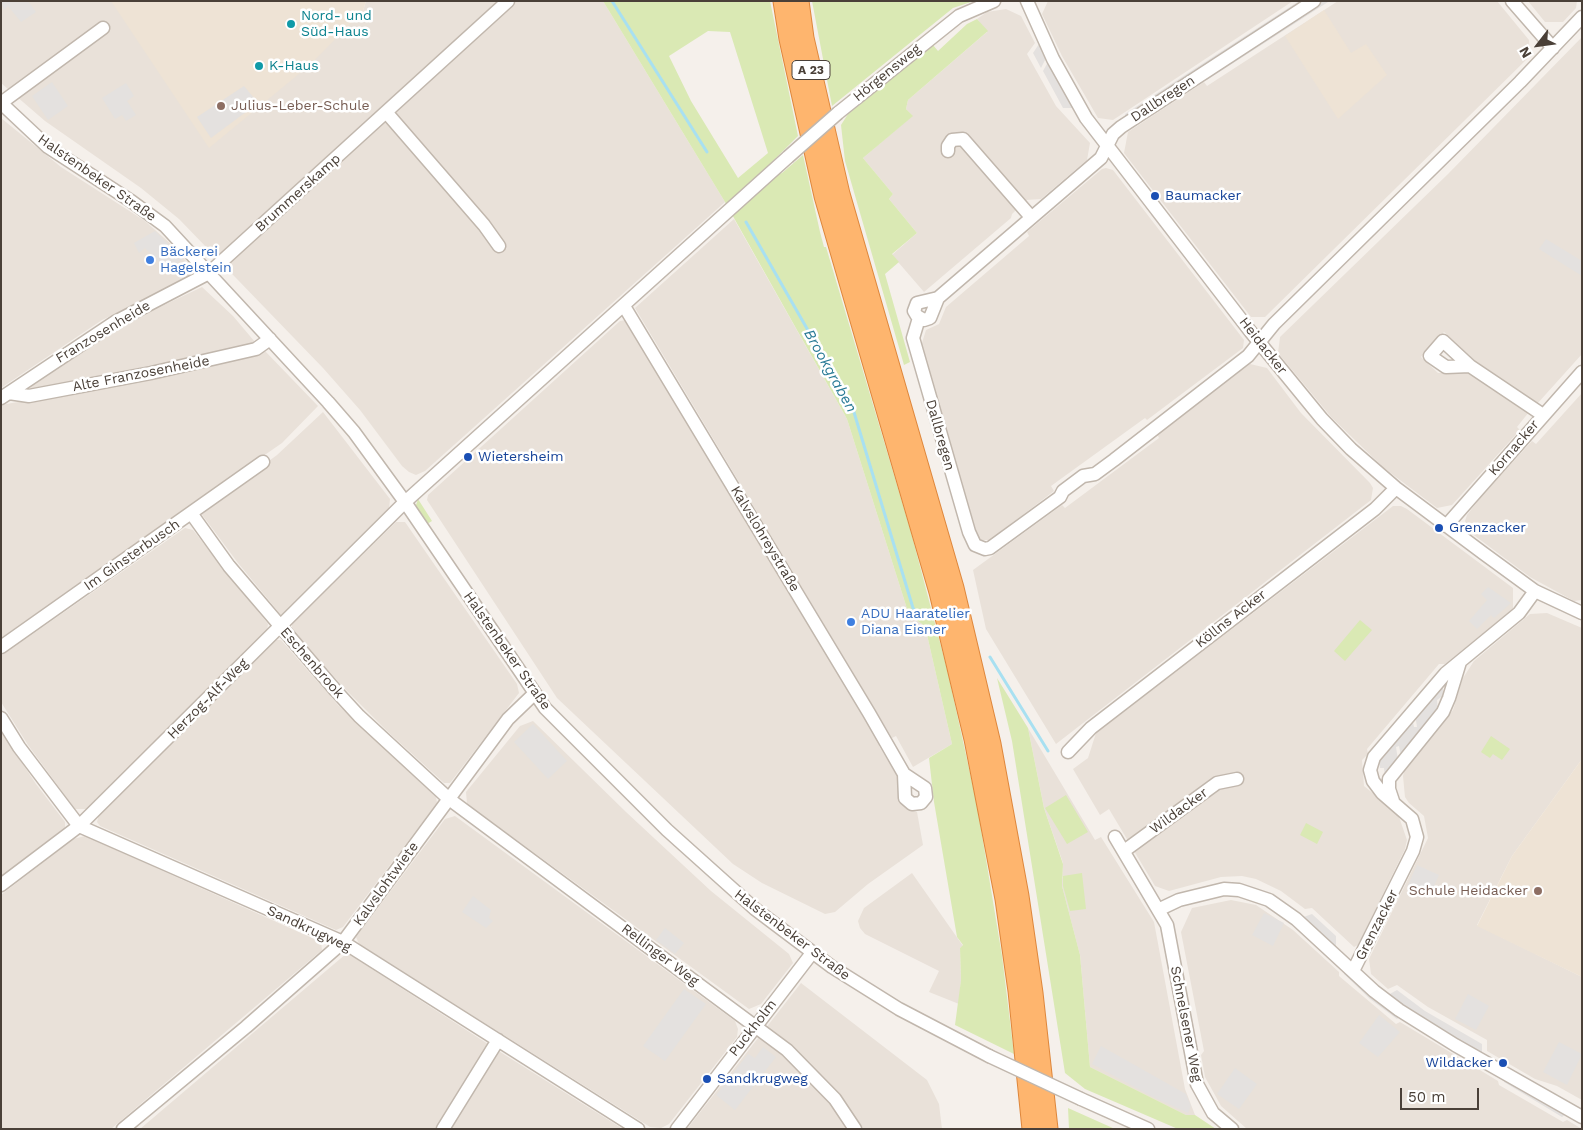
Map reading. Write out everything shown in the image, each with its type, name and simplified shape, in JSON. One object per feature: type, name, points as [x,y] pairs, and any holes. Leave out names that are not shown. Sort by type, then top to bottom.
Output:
[{"type":"highway","name":"A 23","points":[[783,1],[795,67],[824,196],[939,592],[974,739],[1007,917],[1018,992],[1032,1129]]},
{"type":"highway","name":"A 23","points":[[799,1],[804,38],[840,194],[952,578],[989,735],[1020,896],[1048,1129]]},
{"type":"street","name":"Brummerskamp","points":[[209,273],[508,1]]},
{"type":"street","name":"Heidacker","points":[[1026,1],[1052,59],[1086,118],[1259,342],[1322,419],[1351,449],[1396,488],[1446,526],[1535,591],[1582,613]]},
{"type":"street","name":"Dallbregen","points":[[1259,342],[1248,356],[1095,474],[1083,476],[1063,491],[1060,497],[996,545],[990,548],[980,548],[975,545],[969,532],[919,363],[913,338],[919,318],[927,319],[932,316],[938,298],[1101,158],[1112,134],[1314,1]]},
{"type":"street","points":[[1512,1],[1553,48]]},
{"type":"street","name":"Hörgensweg","points":[[624,306],[838,113],[959,16],[989,2]]},
{"type":"street","points":[[1259,342],[1274,324],[1582,17]]},
{"type":"street","name":"Halstenbeker Straße","points":[[103,28],[1,103],[48,147],[153,217],[209,273],[344,419],[405,502],[545,708],[678,840],[755,909],[812,953],[892,1005],[989,1056],[1148,1129]]},
{"type":"street","points":[[386,112],[484,225],[499,246]]},
{"type":"street","points":[[948,151],[948,146],[952,140],[963,139],[1031,217]]},
{"type":"street","name":"Franzosenheide","points":[[5,395],[115,322],[209,273]]},
{"type":"street","points":[[405,502],[624,306]]},
{"type":"street","name":"Kalvslohreystraße","points":[[624,306],[904,774]]},
{"type":"street","name":"Alte Franzosenheide","points":[[5,395],[29,396],[151,373],[256,349],[270,339]]},
{"type":"street","points":[[1470,366],[1543,415]]},
{"type":"street","name":"Kornacker","points":[[1446,526],[1582,372]]},
{"type":"street","name":"Im Ginsterbusch","points":[[1,647],[263,462]]},
{"type":"street","name":"Köllns Acker","points":[[1068,752],[1091,728],[1374,509],[1396,488]]},
{"type":"street","name":"Herzog-Alf-Weg","points":[[1,885],[79,826],[405,502]]},
{"type":"street","name":"Eschenbrook","points":[[191,513],[229,566],[359,716],[449,799]]},
{"type":"street","name":"Grenzacker","points":[[1353,971],[1417,842],[1416,826],[1412,819],[1394,801],[1382,793],[1373,780],[1370,770],[1374,757],[1446,673],[1519,613],[1535,591]]},
{"type":"street","points":[[1394,801],[1389,790],[1389,779],[1443,712],[1460,662]]},
{"type":"street","name":"Kalvslohtwiete","points":[[123,1129],[246,1027],[343,942],[508,720],[534,694]]},
{"type":"street","name":"Sandkrugweg","points":[[1,718],[19,747],[79,826],[343,942],[638,1129]]},
{"type":"street","name":"Wildacker","points":[[1124,851],[1217,783],[1237,779]]},
{"type":"street","name":"Rellinger Weg","points":[[449,799],[756,1025],[813,1074],[835,1100],[855,1129]]},
{"type":"street","points":[[1115,836],[1160,909],[1179,900],[1208,892],[1239,890],[1254,894],[1282,908],[1374,991],[1420,1024],[1582,1118]]},
{"type":"street","name":"Schnelsener Weg","points":[[1160,909],[1167,925],[1197,1084],[1213,1113],[1232,1129]]},
{"type":"street","name":"Puckholm","points":[[678,1129],[812,953]]},
{"type":"street","points":[[442,1129],[498,1040]]},
{"type":"shaded area","points":[[1,1],[111,1],[363,11],[366,1],[603,1],[725,202],[425,471],[416,475],[402,466],[360,410],[323,368],[179,219],[141,188],[45,121],[1,83]]},
{"type":"shaded area","points":[[1,1],[28,1],[36,12],[21,22],[8,6],[4,10]]},
{"type":"shaded area","name":"Julius-Leber-Schule","points":[[111,1],[366,1],[363,11],[311,64],[209,148]]},
{"type":"shaded area","points":[[1048,1],[1293,1],[1113,120],[1098,118],[1062,56],[1042,14]]},
{"type":"shaded area","points":[[1299,1],[1305,1],[1125,118],[1125,114]]},
{"type":"shaded area","points":[[1323,1],[1328,2],[1207,80],[1204,78]]},
{"type":"shaded area","points":[[1338,1],[1497,1],[1529,40],[1530,56],[1265,317],[1251,317],[1124,153],[1128,132],[1204,82],[1207,86]]},
{"type":"shaded area","points":[[1528,1],[1577,1],[1576,8],[1563,22],[1545,22]]},
{"type":"shaded area","points":[[1006,9],[1021,16],[1035,43],[1027,54],[1056,106],[1090,143],[1087,160],[1041,199],[1026,200],[1012,214],[1011,218],[924,292],[892,255],[917,233],[889,199],[893,194],[863,158],[912,116],[906,109],[908,100],[987,32],[977,19],[987,12]]},
{"type":"shaded area","points":[[1324,10],[1351,53],[1366,44],[1387,75],[1338,119],[1285,36]]},
{"type":"shaded area","points":[[1582,37],[1582,354],[1537,404],[1486,371],[1444,332],[1421,357],[1438,373],[1470,373],[1529,412],[1517,427],[1520,430],[1452,505],[1437,508],[1384,468],[1332,418],[1278,353],[1280,337],[1448,174]]},
{"type":"shaded area","points":[[1039,44],[1046,58],[1041,68],[1033,53]]},
{"type":"shaded area","points":[[1048,62],[1074,108],[1063,108],[1043,71]]},
{"type":"shaded area","points":[[52,82],[68,106],[48,120],[32,96]]},
{"type":"shaded area","points":[[126,83],[134,96],[127,101],[136,115],[126,121],[122,115],[115,119],[102,98]]},
{"type":"shaded area","points":[[244,86],[258,103],[211,138],[197,117]]},
{"type":"shaded area","points":[[1,118],[61,167],[145,221],[172,245],[192,268],[190,278],[102,320],[1,388]]},
{"type":"shaded area","points":[[1102,169],[1113,170],[1244,340],[1243,348],[1147,420],[1145,418],[1051,486],[1054,491],[990,540],[980,540],[976,537],[921,346],[926,330],[939,324],[946,307],[1029,236],[1027,232]]},
{"type":"shaded area","points":[[1153,212],[1243,329],[1240,329],[1151,215]]},
{"type":"shaded area","points":[[734,219],[847,419],[909,615],[925,626],[952,744],[913,767],[896,736],[892,738],[635,308]]},
{"type":"shaded area","points":[[155,231],[183,259],[178,262],[178,266],[170,271],[145,248],[139,253],[134,243]]},
{"type":"shaded area","points":[[1546,239],[1582,261],[1582,276],[1539,249]]},
{"type":"shaded area","points":[[202,287],[233,316],[255,342],[251,346],[153,368],[33,391],[29,386],[120,326]]},
{"type":"shaded area","points":[[626,320],[881,744],[879,746],[898,777],[899,797],[905,807],[917,812],[923,845],[868,884],[835,912],[825,914],[762,883],[733,864],[557,698],[427,500],[428,495],[620,321]]},
{"type":"shaded area","points":[[265,351],[318,406],[282,443],[1,638],[1,405],[113,385]]},
{"type":"shaded area","points":[[1250,364],[1267,368],[1301,413],[1370,483],[1373,488],[1371,500],[1056,744],[986,629],[973,570],[1062,505],[1065,508],[1159,438],[1157,434]]},
{"type":"shaded area","points":[[1582,393],[1582,600],[1574,601],[1530,577],[1471,533],[1465,521],[1467,515],[1481,497],[1532,441],[1536,444]]},
{"type":"shaded area","points":[[323,412],[390,499],[389,509],[281,615],[238,563],[200,512],[277,455]]},
{"type":"shaded area","points":[[1393,506],[1401,506],[1407,509],[1513,588],[1513,609],[1445,664],[1439,664],[1367,749],[1368,754],[1362,760],[1364,786],[1398,814],[1407,840],[1405,849],[1358,945],[1354,947],[1312,908],[1305,909],[1281,891],[1256,879],[1242,876],[1221,877],[1169,891],[1155,886],[1109,809],[1100,815],[1073,769],[1088,758],[1096,733]]},
{"type":"shaded area","points":[[396,522],[405,522],[517,684],[519,693],[450,783],[444,783],[387,731],[344,688],[292,629],[292,624]]},
{"type":"shaded area","points":[[185,528],[193,530],[268,624],[267,631],[86,809],[75,809],[28,745],[1,702],[1,656]]},
{"type":"shaded area","points":[[1488,587],[1511,603],[1494,618],[1491,615],[1477,629],[1469,621],[1487,600],[1481,594]]},
{"type":"shaded area","points":[[1547,613],[1582,628],[1582,759],[1512,856],[1477,925],[1582,977],[1582,1100],[1557,1086],[1535,1079],[1487,1051],[1487,1040],[1428,1007],[1397,985],[1388,989],[1371,974],[1369,959],[1428,838],[1424,816],[1405,797],[1403,776],[1405,768],[1453,710],[1463,678],[1474,661],[1530,614]]},
{"type":"shaded area","points":[[276,640],[281,640],[338,705],[436,797],[437,803],[343,927],[336,930],[100,826],[97,822],[99,814]]},
{"type":"shaded area","points":[[1445,668],[1371,755],[1371,750],[1439,670]]},
{"type":"shaded area","points":[[1442,682],[1444,695],[1437,700],[1438,712],[1401,756],[1399,746],[1396,747],[1398,760],[1385,778],[1384,768],[1380,768],[1379,760],[1412,717],[1414,727],[1417,727],[1415,714]]},
{"type":"shaded area","points":[[533,721],[626,812],[711,891],[789,954],[793,963],[761,1004],[749,1009],[467,804],[466,792],[520,726]]},
{"type":"shaded area","points":[[533,724],[567,761],[548,779],[514,742]]},
{"type":"shaded area","points":[[1028,728],[1095,840],[1101,837],[1154,922],[1185,1089],[1195,1115],[1186,1115],[1090,1067],[1080,955],[1062,886],[1063,863],[1044,808]]},
{"type":"shaded area","points":[[1,731],[36,784],[65,822],[65,829],[1,878]]},
{"type":"shaded area","name":"Schule Heidacker","points":[[1582,759],[1582,977],[1477,926],[1512,856]]},
{"type":"shaded area","points":[[455,816],[735,1021],[738,1029],[737,1037],[669,1124],[661,1128],[650,1127],[359,944],[356,937],[445,819]]},
{"type":"shaded area","points":[[85,836],[321,942],[322,950],[111,1129],[1,1129],[1,895],[73,839]]},
{"type":"shaded area","points":[[1417,865],[1439,875],[1429,897],[1407,887]]},
{"type":"shaded area","points":[[912,873],[963,946],[960,948],[961,980],[959,1004],[929,992],[939,971],[865,934],[860,928],[858,921],[864,908]]},
{"type":"shaded area","points":[[473,896],[491,910],[489,918],[493,921],[486,928],[462,912]]},
{"type":"shaded area","points":[[1231,900],[1256,905],[1293,930],[1339,972],[1339,976],[1396,1024],[1400,1022],[1498,1081],[1499,1085],[1563,1122],[1567,1120],[1582,1129],[1247,1129],[1221,1106],[1205,1077],[1201,1055],[1204,1051],[1181,932],[1192,908]]},
{"type":"shaded area","points":[[1264,913],[1284,923],[1273,946],[1252,935]]},
{"type":"shaded area","points":[[1312,914],[1336,936],[1336,948],[1301,918]]},
{"type":"shaded area","points":[[665,928],[684,943],[675,954],[656,940]]},
{"type":"shaded area","points":[[347,953],[505,1055],[623,1129],[140,1129]]},
{"type":"shaded area","points":[[1346,970],[1401,1016],[1397,1019],[1370,999],[1344,974]]},
{"type":"shaded area","points":[[801,983],[927,1080],[939,1104],[942,1129],[687,1129]]},
{"type":"shaded area","points":[[684,989],[706,1004],[665,1061],[643,1046]]},
{"type":"shaded area","points":[[1397,990],[1425,1011],[1482,1044],[1482,1054],[1421,1019],[1388,995]]},
{"type":"shaded area","points":[[1468,994],[1489,1006],[1476,1030],[1455,1019]]},
{"type":"shaded area","points":[[1379,1015],[1400,1032],[1378,1057],[1359,1043]]},
{"type":"shaded area","points":[[1559,1042],[1582,1054],[1567,1085],[1543,1072]]},
{"type":"shaded area","points":[[1101,1046],[1186,1094],[1191,1106],[1188,1113],[1153,1097],[1092,1064]]},
{"type":"shaded area","points":[[763,1047],[776,1057],[735,1110],[716,1095],[748,1054],[755,1058]]},
{"type":"shaded area","points":[[1235,1068],[1257,1084],[1239,1109],[1217,1094]]},
{"type":"shaded area","points":[[1504,1078],[1566,1114],[1562,1117],[1504,1082]]},
{"type":"green space","points":[[603,1],[770,1],[798,136],[773,161],[768,171],[771,176],[782,173],[803,155],[824,247],[826,247],[911,532],[948,673],[977,805],[1002,956],[1014,1054],[955,1025],[961,980],[960,948],[963,945],[957,937],[934,802],[929,758],[952,744],[925,626],[909,615],[847,419],[725,202]],"holes":[[[708,31],[730,32],[768,153],[738,178],[691,101],[669,56]]]},
{"type":"green space","points":[[812,1],[971,2],[953,8],[832,106]]},
{"type":"green space","points":[[977,19],[988,31],[908,100],[906,109],[913,116],[863,158],[893,194],[889,199],[917,233],[892,254],[899,262],[885,274],[910,362],[904,365],[845,161],[841,125],[848,114],[933,45],[938,51],[967,24]]},
{"type":"green space","points":[[418,499],[432,521],[427,524],[415,508]]},
{"type":"green space","points":[[1360,620],[1372,630],[1345,661],[1334,651]]},
{"type":"green space","points":[[997,678],[1028,728],[1044,808],[1063,864],[1062,886],[1080,955],[1090,1067],[1186,1115],[1195,1115],[1216,1129],[1178,1129],[1085,1089],[1065,1073],[1012,741]]},
{"type":"green space","points":[[1491,736],[1510,749],[1502,760],[1493,754],[1490,758],[1481,752]]},
{"type":"green space","points":[[1066,795],[1088,832],[1067,844],[1045,808]]},
{"type":"green space","points":[[1306,823],[1323,832],[1317,844],[1300,835]]},
{"type":"green space","points":[[1082,873],[1086,909],[1070,911],[1063,886],[1063,876]]},
{"type":"green space","points":[[1068,1108],[1115,1129],[1069,1129]]},
{"type":"waterway","name":"Brookgraben","points":[[612,1],[707,152]]},
{"type":"waterway","name":"Brookgraben","points":[[746,222],[853,409],[913,608],[919,615]]},
{"type":"waterway","name":"Brookgraben","points":[[990,657],[1048,751]]},
{"type":"place","name":"Nord- und Süd-Haus","points":[[291,24]]},
{"type":"place","name":"K-Haus","points":[[259,66]]},
{"type":"place","name":"Julius-Leber-Schule","points":[[221,106]]},
{"type":"place","name":"Baumacker","points":[[1155,196]]},
{"type":"place","name":"Bäckerei Hagelstein","points":[[150,260]]},
{"type":"place","name":"Wietersheim","points":[[468,457]]},
{"type":"place","name":"Grenzacker","points":[[1439,528]]},
{"type":"place","name":"ADU Haaratelier Diana Eisner","points":[[851,622]]},
{"type":"place","name":"Schule Heidacker","points":[[1538,891]]},
{"type":"place","name":"Wildacker","points":[[1503,1063]]},
{"type":"place","name":"Sandkrugweg","points":[[707,1079]]}]
